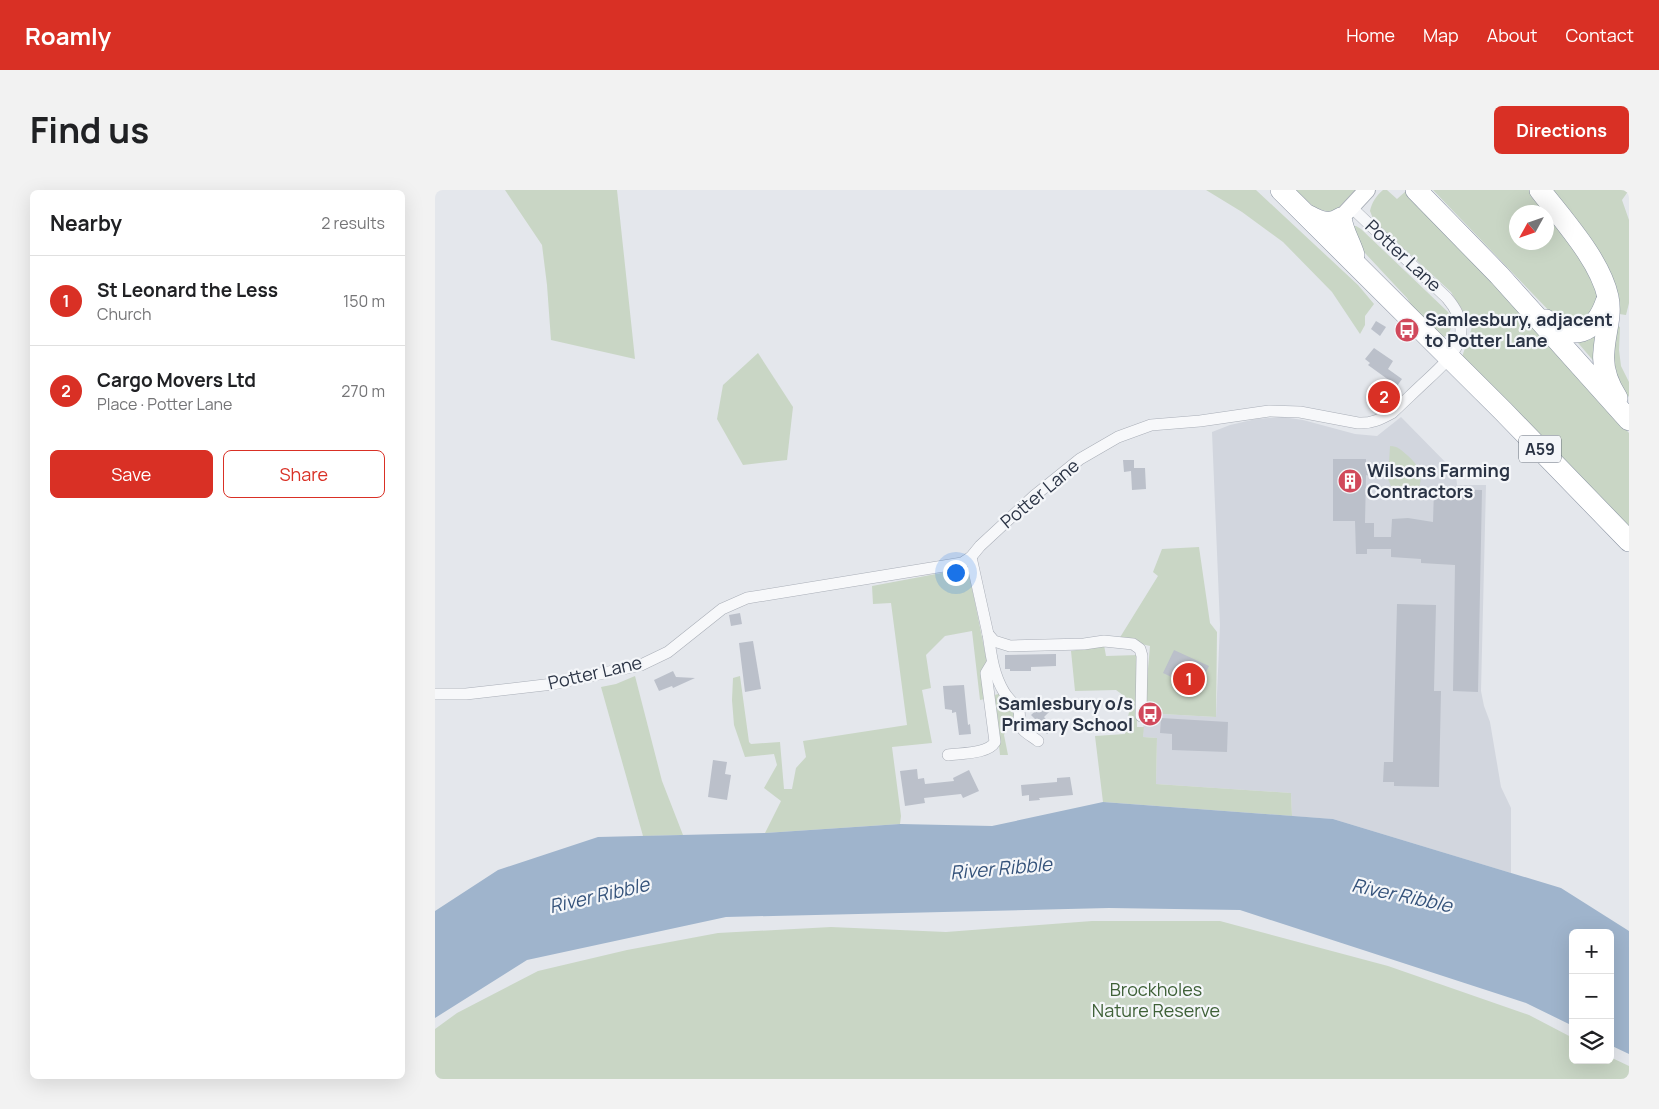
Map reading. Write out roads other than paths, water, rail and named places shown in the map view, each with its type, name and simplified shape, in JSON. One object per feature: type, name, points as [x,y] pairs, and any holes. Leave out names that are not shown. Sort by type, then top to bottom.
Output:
[{"type":"highway","name":"A59","points":[[1281,190],[1503,411],[1629,541]]},
{"type":"highway","points":[[1416,190],[1467,241],[1629,419]]},
{"type":"highway","points":[[1540,190],[1595,262],[1608,297],[1609,317],[1604,350],[1604,366],[1613,393],[1629,419]]},
{"type":"highway","points":[[1307,215],[1319,221],[1329,223],[1346,213]]},
{"type":"highway","points":[[1346,213],[1344,233],[1351,245],[1358,266]]},
{"type":"highway","points":[[1530,309],[1552,325],[1564,331],[1575,333],[1586,330],[1595,324],[1602,313],[1608,297]]},
{"type":"street","points":[[1346,213],[1367,190]]},
{"type":"street","name":"Potter Lane","points":[[435,694],[466,694],[553,684],[641,665],[668,652],[722,609],[747,598],[962,562],[971,557],[980,546],[1034,496],[1080,459],[1117,437],[1151,425],[1200,421],[1269,410],[1300,412],[1330,419],[1366,424],[1392,413],[1449,359],[1460,339],[1461,320],[1458,312],[1447,298],[1346,213]]},
{"type":"street","points":[[971,557],[996,676],[1005,695],[1019,711],[1020,724],[1024,731],[1038,741]]},
{"type":"street","points":[[988,634],[994,641],[1010,646],[1084,644],[1104,641],[1133,644],[1140,649],[1143,656],[1141,716]]},
{"type":"street","points":[[948,755],[986,750],[992,747],[995,742],[986,673],[992,663]]},
{"type":"water","name":"River Ribble","points":[[1103,802],[1333,819],[1561,888],[1629,931],[1629,1054],[1614,1047],[1614,929],[1569,929],[1569,1024],[1526,1003],[1240,910],[1109,908],[726,917],[527,960],[435,1018],[435,911],[498,870],[598,837],[765,833],[900,824],[992,826]]},
{"type":"place","name":"Samlesbury, adjacent to Potter Lane","points":[[1407,330]]},
{"type":"place","name":"Cargo Movers Ltd","points":[[1384,397]]},
{"type":"place","name":"Wilsons Farming Contractors","points":[[1350,481]]},
{"type":"place","name":"St Leonard the Less","points":[[1189,679]]},
{"type":"place","name":"Samlesbury o/s Primary School","points":[[1150,714]]},
{"type":"park label","name":"Brockholes Nature Reserve","points":[[1156,1000]]}]
